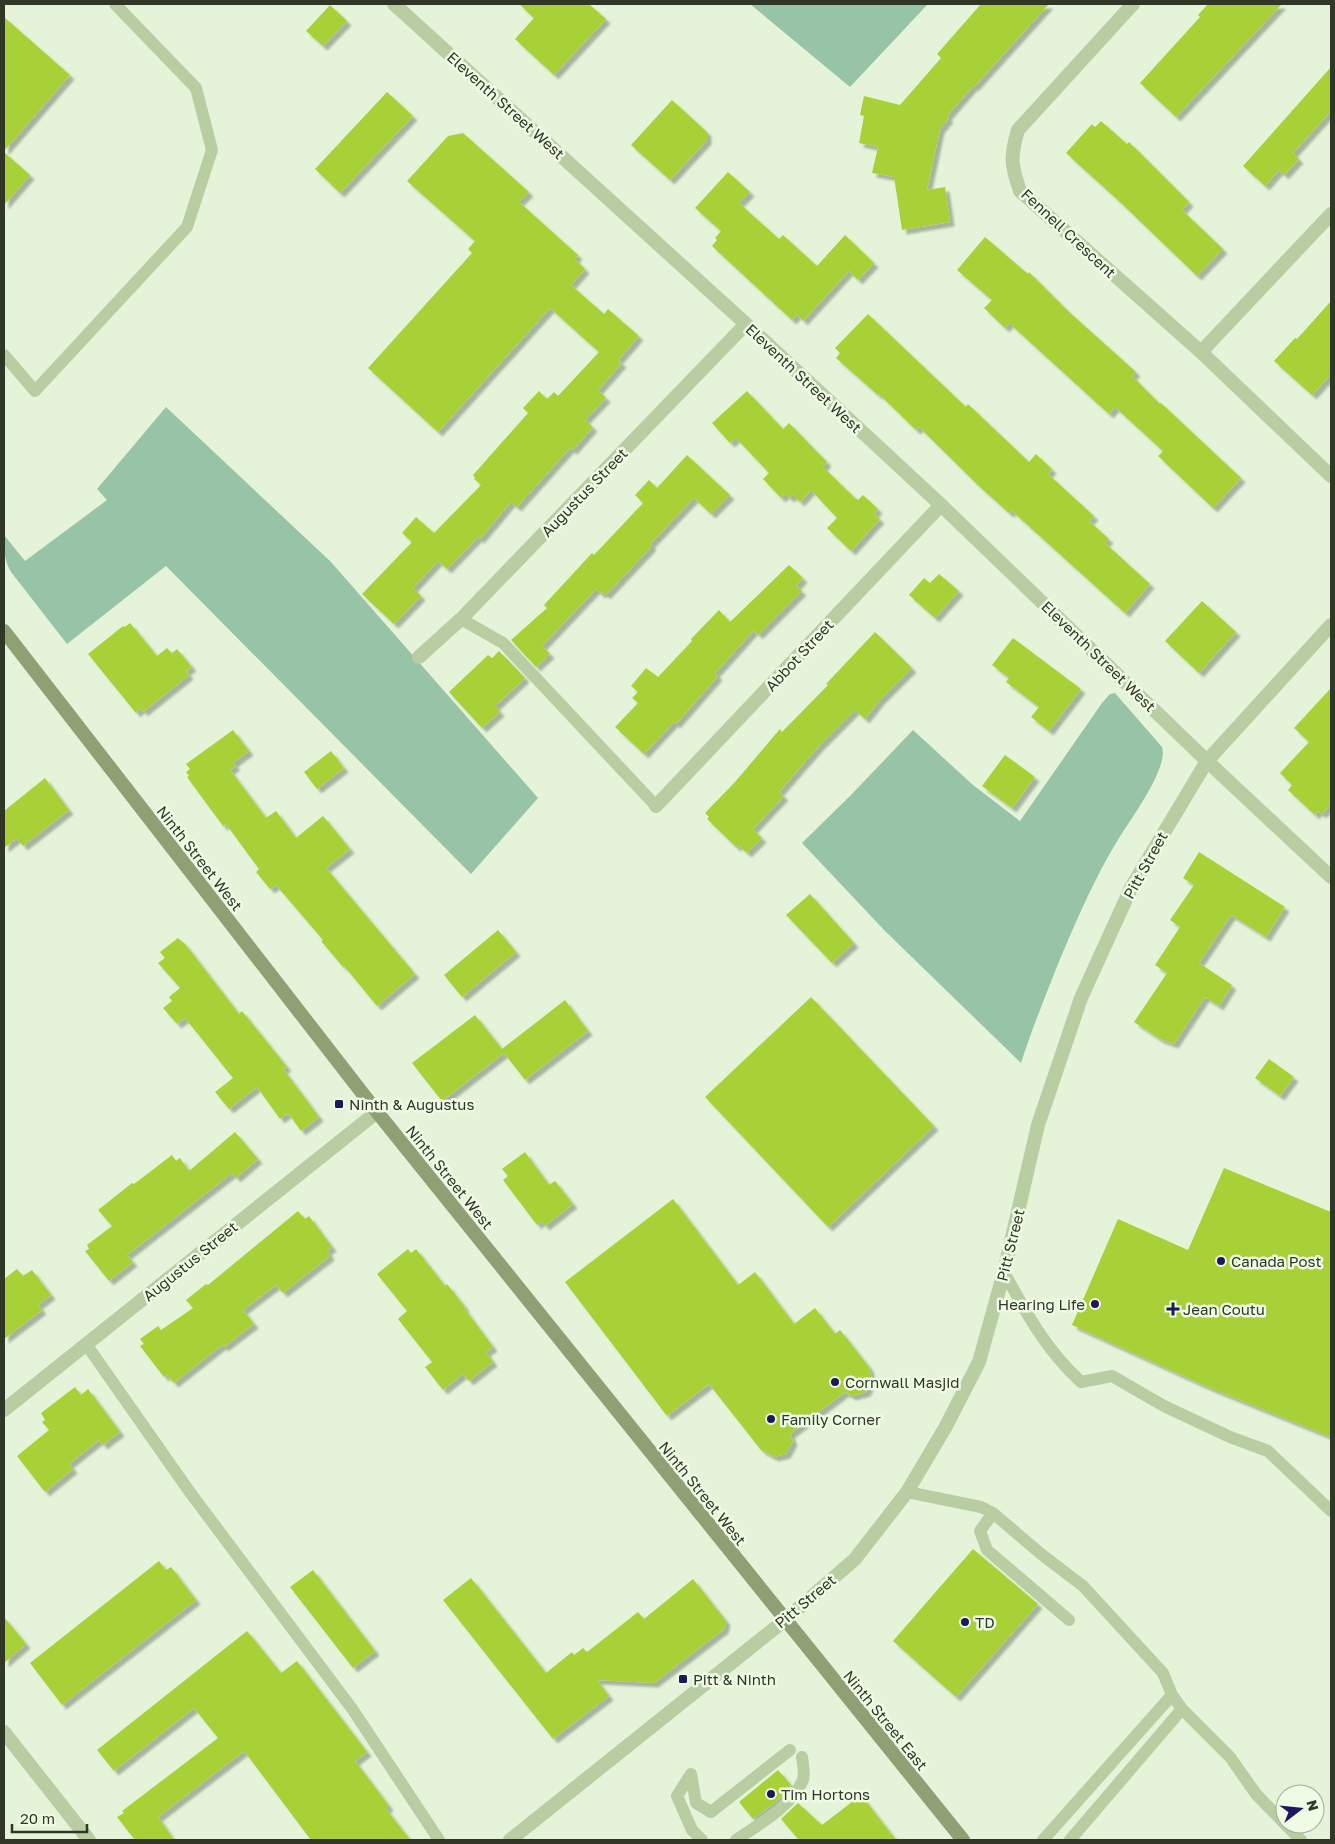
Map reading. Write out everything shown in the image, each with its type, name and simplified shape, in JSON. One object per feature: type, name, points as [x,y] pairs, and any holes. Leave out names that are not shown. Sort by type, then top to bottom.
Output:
[{"type":"main road","name":"Ninth Street West","points":[[4,631],[377,1112],[785,1620]]},
{"type":"main road","name":"Ninth Street East","points":[[785,1620],[963,1840]]},
{"type":"street","name":"Eleventh Street West","points":[[394,4],[746,324],[941,505],[1207,761],[1331,877]]},
{"type":"street","name":"Fennell Crescent","points":[[1133,4],[1018,130],[1012,152],[1013,171],[1020,191],[1201,352],[1331,476]]},
{"type":"street","points":[[1201,352],[1331,214]]},
{"type":"street","name":"Augustus Street","points":[[419,657],[461,619],[746,324]]},
{"type":"street","name":"Abbot Street","points":[[656,806],[941,505]]},
{"type":"street","name":"Pitt Street","points":[[510,1840],[785,1620],[855,1559],[907,1492],[945,1428],[979,1362],[1004,1272],[1038,1125],[1081,998],[1132,886],[1207,761],[1331,625]]},
{"type":"street","name":"Augustus Street","points":[[4,1410],[377,1112]]},
{"type":"street","points":[[4,1732],[89,1840]]},
{"type":"lane","points":[[4,355],[35,391],[187,227],[212,150],[196,88],[115,4]]},
{"type":"lane","points":[[461,619],[502,644],[656,806]]},
{"type":"lane","points":[[1004,1272],[1032,1323],[1062,1365],[1081,1382],[1112,1376],[1164,1406],[1230,1438],[1268,1452],[1331,1510]]},
{"type":"lane","points":[[86,1344],[189,1491],[354,1710],[439,1840]]},
{"type":"lane","points":[[907,1492],[981,1507],[993,1513],[1041,1554],[1083,1586],[1162,1672],[1172,1695],[1182,1709],[1230,1757],[1256,1794],[1275,1814]]},
{"type":"lane","points":[[993,1513],[980,1531],[987,1550],[1069,1620]]},
{"type":"lane","points":[[1043,1840],[1172,1695]]},
{"type":"lane","points":[[1070,1840],[1182,1709]]},
{"type":"lane","points":[[702,1840],[692,1830],[677,1796],[691,1774],[696,1803],[711,1812],[790,1750]]},
{"type":"lane","points":[[736,1840],[775,1812],[792,1797],[804,1778],[802,1757]]},
{"type":"green space","points":[[750,4],[928,4],[850,87]]},
{"type":"green space","points":[[166,407],[331,562],[538,798],[471,874],[166,566],[67,644],[11,572],[4,550],[4,535],[25,561],[107,500],[97,489]]},
{"type":"green space","points":[[1115,693],[1162,747],[1163,756],[1155,780],[1110,853],[1086,900],[1058,964],[1021,1063],[885,931],[802,843],[913,730],[973,785],[1020,821],[1102,703],[1110,694]]},
{"type":"building","points":[[519,4],[589,4],[606,19],[554,75],[515,39],[534,18]]},
{"type":"building","points":[[981,4],[1049,4],[973,86],[947,116],[949,118],[940,129],[927,190],[945,187],[950,222],[902,230],[894,177],[872,173],[878,147],[859,143],[864,116],[860,115],[864,96],[900,105],[941,58],[937,54]]},
{"type":"building","points":[[1208,4],[1282,4],[1176,117],[1140,83],[1200,17],[1198,15]]},
{"type":"building","points":[[330,5],[347,21],[323,46],[306,31]]},
{"type":"building","points":[[4,17],[70,75],[4,151]]},
{"type":"building","points":[[1331,67],[1331,111],[1293,153],[1299,159],[1284,175],[1279,170],[1265,186],[1243,166]]},
{"type":"building","points":[[387,92],[413,116],[340,193],[315,169]]},
{"type":"building","points":[[672,100],[707,132],[707,140],[670,180],[631,145]]},
{"type":"building","points":[[1101,121],[1127,144],[1129,142],[1189,202],[1182,210],[1223,249],[1197,276],[1066,153],[1092,124],[1095,127]]},
{"type":"building","points":[[463,133],[529,192],[519,202],[578,255],[575,259],[585,269],[571,285],[604,314],[608,309],[639,336],[618,360],[622,363],[598,390],[606,398],[585,420],[593,427],[573,450],[570,448],[517,507],[511,502],[480,539],[478,537],[447,569],[438,561],[413,588],[421,596],[394,624],[362,594],[412,542],[402,533],[416,517],[434,533],[481,485],[474,479],[473,475],[528,413],[523,408],[539,391],[547,399],[554,392],[558,396],[599,352],[550,308],[438,432],[368,368],[472,253],[468,249],[475,241],[407,181],[448,136]]},
{"type":"building","points":[[4,152],[30,175],[4,205]]},
{"type":"building","points":[[728,172],[750,192],[739,203],[779,239],[783,235],[817,266],[845,235],[874,263],[858,280],[849,271],[803,321],[797,314],[792,320],[712,246],[717,240],[715,238],[721,231],[695,208]]},
{"type":"building","points":[[985,237],[1028,274],[1029,272],[1068,311],[1136,372],[1132,376],[1241,478],[1213,508],[1158,456],[1163,451],[1115,407],[1109,414],[1009,323],[1005,328],[984,308],[992,300],[957,270]]},
{"type":"building","points":[[1331,301],[1331,374],[1312,395],[1274,361],[1295,338],[1297,339]]},
{"type":"building","points":[[868,314],[966,407],[968,404],[1029,462],[1036,454],[1052,469],[1048,474],[1094,516],[1089,521],[1109,539],[1105,543],[1150,584],[1125,613],[1012,511],[1009,513],[979,486],[919,427],[916,430],[879,394],[836,358],[840,353],[835,348]]},
{"type":"building","points":[[747,391],[783,429],[789,423],[827,462],[823,467],[855,498],[858,500],[863,495],[878,509],[874,514],[880,519],[851,551],[827,528],[837,518],[811,490],[800,502],[793,495],[790,498],[785,494],[781,498],[763,479],[769,473],[736,438],[730,443],[712,423]]},
{"type":"building","points":[[687,455],[730,495],[711,514],[694,498],[650,544],[652,546],[606,595],[603,592],[601,594],[596,589],[542,646],[550,654],[536,667],[511,640],[547,608],[544,605],[592,553],[594,555],[643,503],[635,495],[649,480],[657,488]]},
{"type":"building","points":[[789,565],[803,578],[796,586],[802,591],[758,635],[754,630],[715,673],[718,676],[676,724],[674,722],[644,754],[615,727],[638,703],[632,698],[638,692],[631,686],[646,668],[658,677],[719,610],[730,622]]},
{"type":"building","points":[[939,574],[959,591],[935,618],[909,595],[924,578],[930,583]]},
{"type":"building","points":[[1202,601],[1236,632],[1199,673],[1165,641]]},
{"type":"building","points":[[130,623],[157,656],[167,648],[172,653],[177,649],[192,667],[186,671],[189,675],[143,712],[141,708],[136,713],[88,654],[123,626],[125,627]]},
{"type":"building","points":[[875,632],[912,668],[880,700],[865,719],[855,710],[819,746],[779,792],[784,796],[753,829],[762,838],[747,853],[738,845],[736,847],[707,819],[709,817],[705,813],[735,782],[780,729],[782,732],[828,685],[826,684]]},
{"type":"building","points":[[1013,638],[1081,689],[1049,731],[1031,717],[1039,707],[1006,682],[1009,678],[992,665]]},
{"type":"building","points":[[499,651],[525,678],[495,706],[500,712],[482,728],[449,692],[488,655],[492,658]]},
{"type":"building","points":[[1331,688],[1331,804],[1322,814],[1318,811],[1315,815],[1288,790],[1292,785],[1280,773],[1309,742],[1294,728]]},
{"type":"building","points":[[233,730],[249,751],[233,763],[236,766],[230,770],[266,818],[276,811],[296,838],[323,816],[350,849],[326,868],[415,974],[377,1006],[276,885],[270,889],[256,872],[259,869],[226,824],[223,826],[187,777],[189,776],[186,772],[190,769],[186,764]]},
{"type":"building","points":[[331,751],[344,768],[317,789],[304,772]]},
{"type":"building","points":[[1005,755],[1035,777],[1012,808],[982,786]]},
{"type":"building","points":[[45,778],[69,810],[23,846],[17,838],[4,848],[4,811]]},
{"type":"building","points":[[1199,852],[1285,907],[1266,937],[1231,915],[1199,963],[1232,985],[1219,1006],[1205,997],[1174,1044],[1160,1039],[1134,1022],[1167,973],[1155,965],[1180,927],[1170,920],[1194,885],[1183,878]]},
{"type":"building","points":[[810,894],[854,943],[832,963],[786,915]]},
{"type":"building","points":[[498,930],[516,952],[462,997],[444,975]]},
{"type":"building","points":[[178,938],[185,944],[239,1014],[242,1011],[287,1067],[283,1069],[319,1117],[301,1131],[288,1113],[280,1119],[257,1087],[229,1109],[215,1092],[233,1078],[185,1018],[177,1024],[163,1008],[172,1001],[169,997],[180,988],[158,963],[165,958],[160,952]]},
{"type":"building","points":[[811,997],[934,1126],[828,1227],[705,1097]]},
{"type":"building","points":[[565,1000],[588,1031],[525,1080],[504,1053],[442,1101],[412,1063],[475,1015],[502,1049]]},
{"type":"building","points":[[1269,1059],[1294,1077],[1280,1096],[1255,1078]]},
{"type":"building","points":[[235,1132],[258,1159],[236,1178],[232,1173],[127,1255],[133,1262],[109,1281],[85,1251],[89,1249],[87,1245],[112,1226],[98,1210],[172,1155],[176,1161],[180,1158],[189,1171]]},
{"type":"building","points":[[525,1152],[549,1185],[555,1181],[573,1204],[545,1226],[541,1221],[537,1225],[503,1180],[508,1176],[502,1169]]},
{"type":"building","points":[[1224,1168],[1331,1212],[1331,1437],[1208,1387],[1072,1325],[1118,1219],[1188,1250]]},
{"type":"building","points":[[673,1199],[738,1285],[755,1272],[794,1324],[815,1308],[835,1334],[840,1330],[869,1367],[872,1380],[866,1392],[852,1396],[845,1392],[790,1434],[793,1441],[786,1454],[774,1457],[761,1450],[709,1384],[667,1416],[565,1282]]},
{"type":"building","points":[[298,1211],[305,1219],[309,1216],[332,1247],[327,1251],[330,1256],[283,1293],[276,1285],[243,1310],[254,1324],[224,1347],[222,1345],[174,1383],[167,1375],[164,1377],[140,1346],[144,1344],[140,1339],[158,1326],[161,1330],[193,1308],[186,1300],[206,1284],[208,1285]]},
{"type":"building","points":[[408,1249],[411,1253],[416,1249],[445,1286],[447,1284],[493,1347],[486,1352],[493,1362],[469,1381],[463,1374],[443,1390],[425,1367],[432,1362],[398,1319],[407,1311],[377,1274]]},
{"type":"building","points":[[17,1269],[23,1276],[32,1270],[51,1295],[38,1305],[42,1310],[4,1339],[4,1279]]},
{"type":"building","points":[[75,1387],[81,1395],[88,1389],[120,1432],[103,1445],[99,1440],[69,1464],[73,1469],[45,1492],[17,1456],[49,1430],[42,1422],[45,1420],[41,1413]]},
{"type":"building","name":"TD","points":[[973,1549],[1038,1604],[956,1697],[893,1641]]},
{"type":"building","points":[[159,1561],[166,1570],[171,1567],[196,1600],[62,1705],[30,1663]]},
{"type":"building","points":[[313,1570],[375,1651],[353,1668],[290,1587]]},
{"type":"building","points":[[471,1578],[546,1673],[572,1652],[574,1655],[583,1648],[587,1652],[638,1612],[644,1619],[693,1579],[726,1621],[724,1629],[654,1683],[597,1680],[609,1696],[553,1739],[443,1600]]},
{"type":"building","points":[[4,1617],[26,1644],[4,1663]]},
{"type":"building","points":[[247,1631],[281,1673],[297,1661],[367,1752],[355,1761],[389,1806],[386,1809],[410,1840],[311,1840],[244,1751],[158,1817],[174,1840],[135,1840],[117,1817],[124,1813],[122,1811],[218,1738],[194,1708],[114,1771],[97,1750]]},
{"type":"building","points":[[778,1770],[791,1785],[777,1801],[753,1819],[739,1802]]},
{"type":"building","points":[[861,1795],[896,1840],[799,1840],[781,1819],[798,1803],[822,1825]]},
{"type":"place","name":"Ninth & Augustus","points":[[339,1104]]},
{"type":"place","name":"Canada Post","points":[[1221,1261]]},
{"type":"place","name":"Hearing Life","points":[[1095,1304]]},
{"type":"place","name":"Jean Coutu","points":[[1173,1309]]},
{"type":"place","name":"Cornwall Masjid","points":[[835,1382]]},
{"type":"place","name":"Family Corner","points":[[771,1419]]},
{"type":"place","name":"TD","points":[[965,1622]]},
{"type":"place","name":"Pitt & Ninth","points":[[683,1679]]},
{"type":"place","name":"Tim Hortons","points":[[771,1794]]}]
